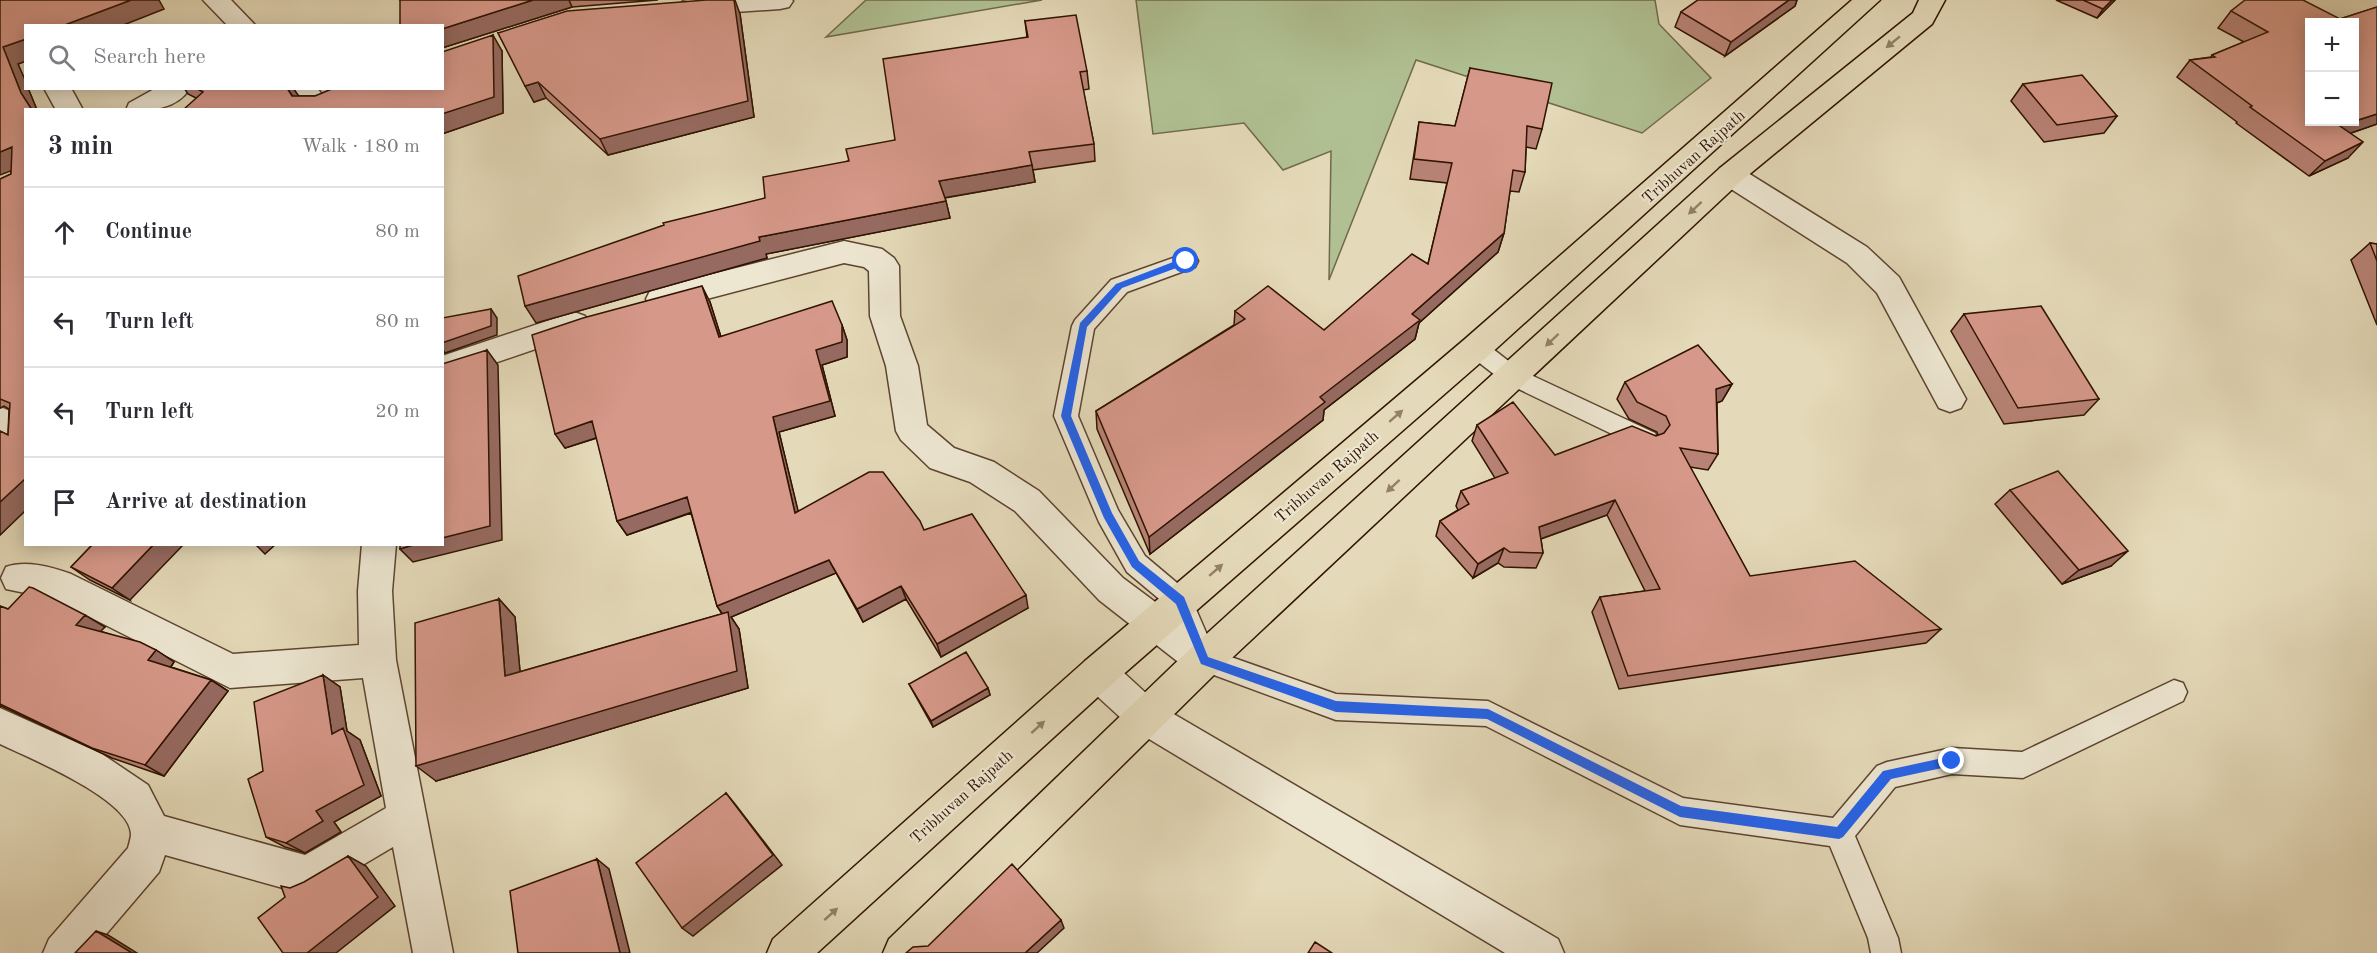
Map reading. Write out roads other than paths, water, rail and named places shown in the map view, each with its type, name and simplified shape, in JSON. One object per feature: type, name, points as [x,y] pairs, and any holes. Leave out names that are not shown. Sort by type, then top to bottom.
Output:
[{"type":"highway","name":"Tribhuvan Rajpath","points":[[787,953],[1098,673],[1476,348],[1867,0]]},
{"type":"highway","points":[[903,953],[1147,718],[1204,660],[1731,176],[1923,18],[1932,0]]},
{"type":"street","points":[[216,0],[242,24]]},
{"type":"street","points":[[669,9],[780,1]]},
{"type":"street","points":[[58,90],[69,108]]},
{"type":"street","points":[[143,108],[174,90]]},
{"type":"street","points":[[1731,176],[1857,255],[1888,285],[1950,399]]},
{"type":"street","points":[[631,306],[844,252],[872,257],[884,266],[885,316],[902,366],[912,431],[942,458],[982,472],[1027,501],[1111,590],[1204,660]]},
{"type":"street","points":[[444,368],[598,317]]},
{"type":"street","points":[[379,546],[375,591],[378,660],[433,953]]},
{"type":"street","points":[[59,585],[84,561]]},
{"type":"street","points":[[18,578],[59,585],[230,671],[378,660]]},
{"type":"street","points":[[1098,673],[1147,718],[1544,953]]},
{"type":"street","points":[[0,724],[89,767],[134,798],[151,832],[145,858],[63,953]]},
{"type":"street","points":[[151,832],[283,870],[308,874],[407,817]]},
{"type":"lane","points":[[1186,261],[1119,286],[1083,326],[1066,416],[1108,515],[1136,564],[1180,601],[1204,660],[1336,706],[1488,714],[1680,811],[1839,833]]},
{"type":"lane","points":[[1476,348],[1512,376],[1647,440]]},
{"type":"lane","points":[[1839,833],[1887,775],[1952,761],[2023,765],[2174,692]]},
{"type":"lane","points":[[1839,833],[1883,938],[1887,953]]}]
